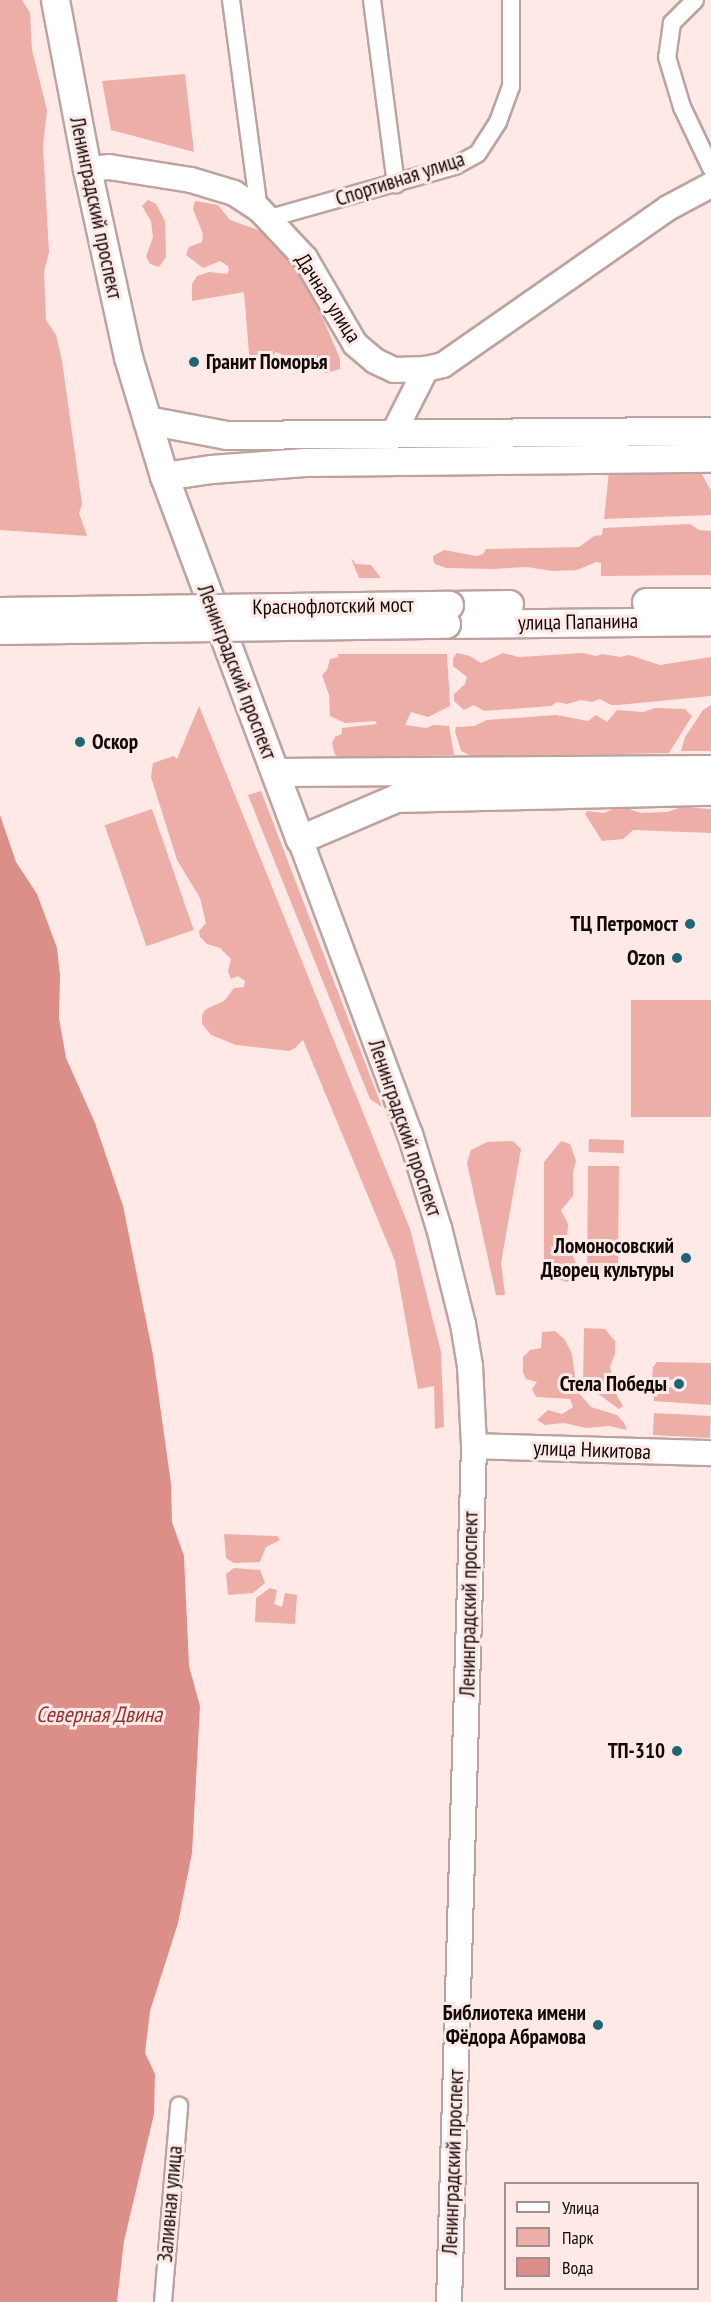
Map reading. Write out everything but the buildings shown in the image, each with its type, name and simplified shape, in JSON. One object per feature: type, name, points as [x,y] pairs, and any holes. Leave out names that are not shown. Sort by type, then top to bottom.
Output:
[{"type":"main road","name":"Ленинградский проспект","points":[[55,0],[87,169],[125,347],[164,476],[410,1134],[440,1228],[468,1356],[474,1446],[449,2302]]},
{"type":"main road","name":"Дачная улица","points":[[87,169],[109,167],[191,180],[234,193],[265,213],[304,258],[355,344],[375,361],[394,370],[426,369],[443,365],[668,208],[711,185]]},
{"type":"main road","points":[[393,434],[426,369]]},
{"type":"main road","points":[[147,420],[227,435],[711,431]]},
{"type":"main road","points":[[164,476],[211,469],[305,462],[711,458]]},
{"type":"main road","name":"улица Папанина","points":[[447,614],[621,612],[711,602]]},
{"type":"main road","name":"Краснофлотский мост","points":[[0,611],[447,614]]},
{"type":"main road","name":"улица Папанина","points":[[621,612],[711,621]]},
{"type":"main road","name":"Краснофлотский мост","points":[[0,630],[447,614]]},
{"type":"main road","points":[[275,772],[711,769]]},
{"type":"main road","points":[[300,838],[396,798],[711,791]]},
{"type":"main road","name":"улица Никитова","points":[[474,1446],[711,1453]]},
{"type":"street","points":[[231,0],[265,213]]},
{"type":"street","points":[[372,0],[396,183]]},
{"type":"street","name":"Спортивная улица","points":[[265,213],[396,183],[468,160],[478,153],[490,136],[511,86],[511,0]]},
{"type":"street","points":[[695,0],[672,23],[667,57],[681,107],[711,168]]},
{"type":"street","name":"Заливная улица","points":[[163,2302],[178,2106]]},
{"type":"green space","points":[[0,0],[22,0],[30,13],[32,50],[47,110],[43,146],[49,252],[44,272],[46,320],[56,335],[62,361],[82,504],[79,513],[87,536],[0,530]]},
{"type":"green space","points":[[185,74],[194,152],[111,130],[102,81]]},
{"type":"green space","points":[[148,200],[156,204],[165,221],[166,257],[159,267],[150,264],[146,257],[153,237],[151,221],[142,206]]},
{"type":"green space","points":[[195,201],[218,205],[230,220],[261,231],[276,243],[293,262],[324,321],[340,359],[340,369],[326,373],[276,352],[269,359],[258,363],[249,354],[244,292],[192,301],[192,284],[197,276],[209,272],[227,274],[229,270],[228,266],[220,261],[203,268],[186,255],[189,247],[202,242],[203,234],[193,209]]},
{"type":"green space","points":[[699,469],[711,491],[711,515],[604,519],[609,471]]},
{"type":"green space","points":[[690,524],[699,530],[711,531],[711,575],[601,576],[601,563],[596,562],[577,570],[552,571],[527,567],[446,568],[435,564],[433,559],[433,556],[444,550],[476,556],[483,554],[486,549],[579,547],[594,536],[602,535],[603,528]]},
{"type":"green space","points":[[351,558],[356,564],[371,565],[381,578],[359,578]]},
{"type":"green space","points":[[457,653],[470,656],[481,663],[503,653],[519,657],[583,653],[596,656],[602,654],[620,657],[629,655],[660,665],[711,657],[711,696],[618,705],[611,705],[600,699],[592,702],[581,700],[567,704],[557,702],[551,706],[484,711],[474,705],[464,710],[454,701],[454,694],[465,684],[467,677],[453,666],[453,658]]},
{"type":"green space","points":[[338,654],[447,654],[450,706],[428,717],[411,712],[405,725],[426,728],[434,725],[449,726],[454,755],[343,758],[335,755],[332,743],[335,737],[342,734],[342,728],[377,724],[375,721],[345,723],[330,716],[329,695],[322,675],[327,670],[330,659],[338,657]]},
{"type":"green space","points":[[711,705],[711,751],[681,751],[685,737],[703,710]]},
{"type":"green space","points":[[199,706],[410,1229],[441,1352],[444,1427],[435,1429],[434,1386],[418,1389],[395,1261],[303,1040],[289,1051],[236,1045],[211,1035],[202,1024],[202,1015],[206,1009],[224,1001],[234,988],[244,987],[245,981],[238,976],[231,979],[228,971],[231,959],[220,948],[207,944],[200,937],[199,931],[206,923],[200,898],[177,860],[151,777],[153,763],[174,756],[177,759]]},
{"type":"green space","points":[[655,708],[685,709],[692,716],[669,753],[473,757],[461,751],[455,731],[456,727],[474,726],[487,720],[556,715],[588,721],[596,715],[607,722],[617,710],[643,712]]},
{"type":"green space","points":[[261,791],[382,1107],[370,1099],[248,795]]},
{"type":"green space","points":[[620,806],[641,813],[667,812],[682,807],[711,809],[711,833],[633,830],[623,839],[602,841],[585,814],[587,811],[604,813]]},
{"type":"green space","points":[[152,809],[194,930],[146,946],[105,825]]},
{"type":"green space","points":[[631,1000],[711,1000],[711,1117],[631,1117]]},
{"type":"green space","points":[[589,1139],[624,1140],[624,1153],[589,1152]]},
{"type":"green space","points":[[513,1141],[521,1149],[501,1263],[505,1295],[496,1295],[467,1163],[471,1150],[487,1142]]},
{"type":"green space","points":[[561,1141],[570,1144],[576,1161],[573,1173],[573,1196],[561,1210],[568,1224],[567,1239],[576,1264],[575,1275],[567,1282],[548,1276],[544,1264],[544,1162]]},
{"type":"green space","points":[[588,1166],[619,1166],[618,1264],[616,1272],[611,1274],[599,1272],[590,1275],[587,1272]]},
{"type":"green space","points":[[584,1328],[605,1329],[615,1341],[615,1354],[610,1367],[617,1396],[623,1406],[619,1409],[583,1383]]},
{"type":"green space","points":[[555,1331],[565,1340],[572,1354],[577,1391],[591,1407],[617,1415],[627,1430],[609,1426],[586,1428],[564,1423],[545,1425],[537,1420],[548,1410],[562,1414],[573,1407],[570,1399],[536,1397],[532,1389],[537,1382],[526,1379],[523,1372],[523,1357],[530,1350],[541,1348],[542,1332]]},
{"type":"green space","points":[[657,1362],[711,1363],[711,1405],[654,1401],[653,1386],[681,1388],[681,1380],[652,1379],[653,1367]]},
{"type":"green space","points":[[654,1413],[711,1416],[710,1438],[653,1435]]},
{"type":"green space","points":[[224,1534],[277,1536],[280,1540],[266,1547],[260,1562],[234,1563],[226,1558]]},
{"type":"green space","points":[[234,1568],[260,1570],[265,1583],[253,1593],[228,1595],[226,1574]]},
{"type":"green space","points":[[270,1588],[277,1590],[274,1604],[282,1607],[285,1593],[297,1595],[295,1624],[255,1622],[256,1598]]},
{"type":"water","name":"Северная Двина","points":[[0,815],[16,862],[37,894],[57,948],[60,975],[59,1018],[66,1058],[95,1123],[123,1206],[153,1355],[171,1484],[172,1522],[184,1556],[189,1666],[200,1706],[192,1853],[178,1923],[150,2011],[145,2053],[155,2074],[154,2114],[124,2241],[117,2302],[0,2302]]},
{"type":"place","name":"Гранит Поморья","points":[[194,362]]},
{"type":"place","name":"Оскор","points":[[80,742]]},
{"type":"place","name":"ТЦ Петромост","points":[[690,924]]},
{"type":"place","name":"Ozon","points":[[677,958]]},
{"type":"place","name":"Ломоносовский Дворец культуры","points":[[686,1258]]},
{"type":"place","name":"Стела Победы","points":[[679,1384]]},
{"type":"place","name":"ТП-310","points":[[677,1751]]},
{"type":"place","name":"Библиотека имени Фёдора Абрамова","points":[[598,2025]]}]
